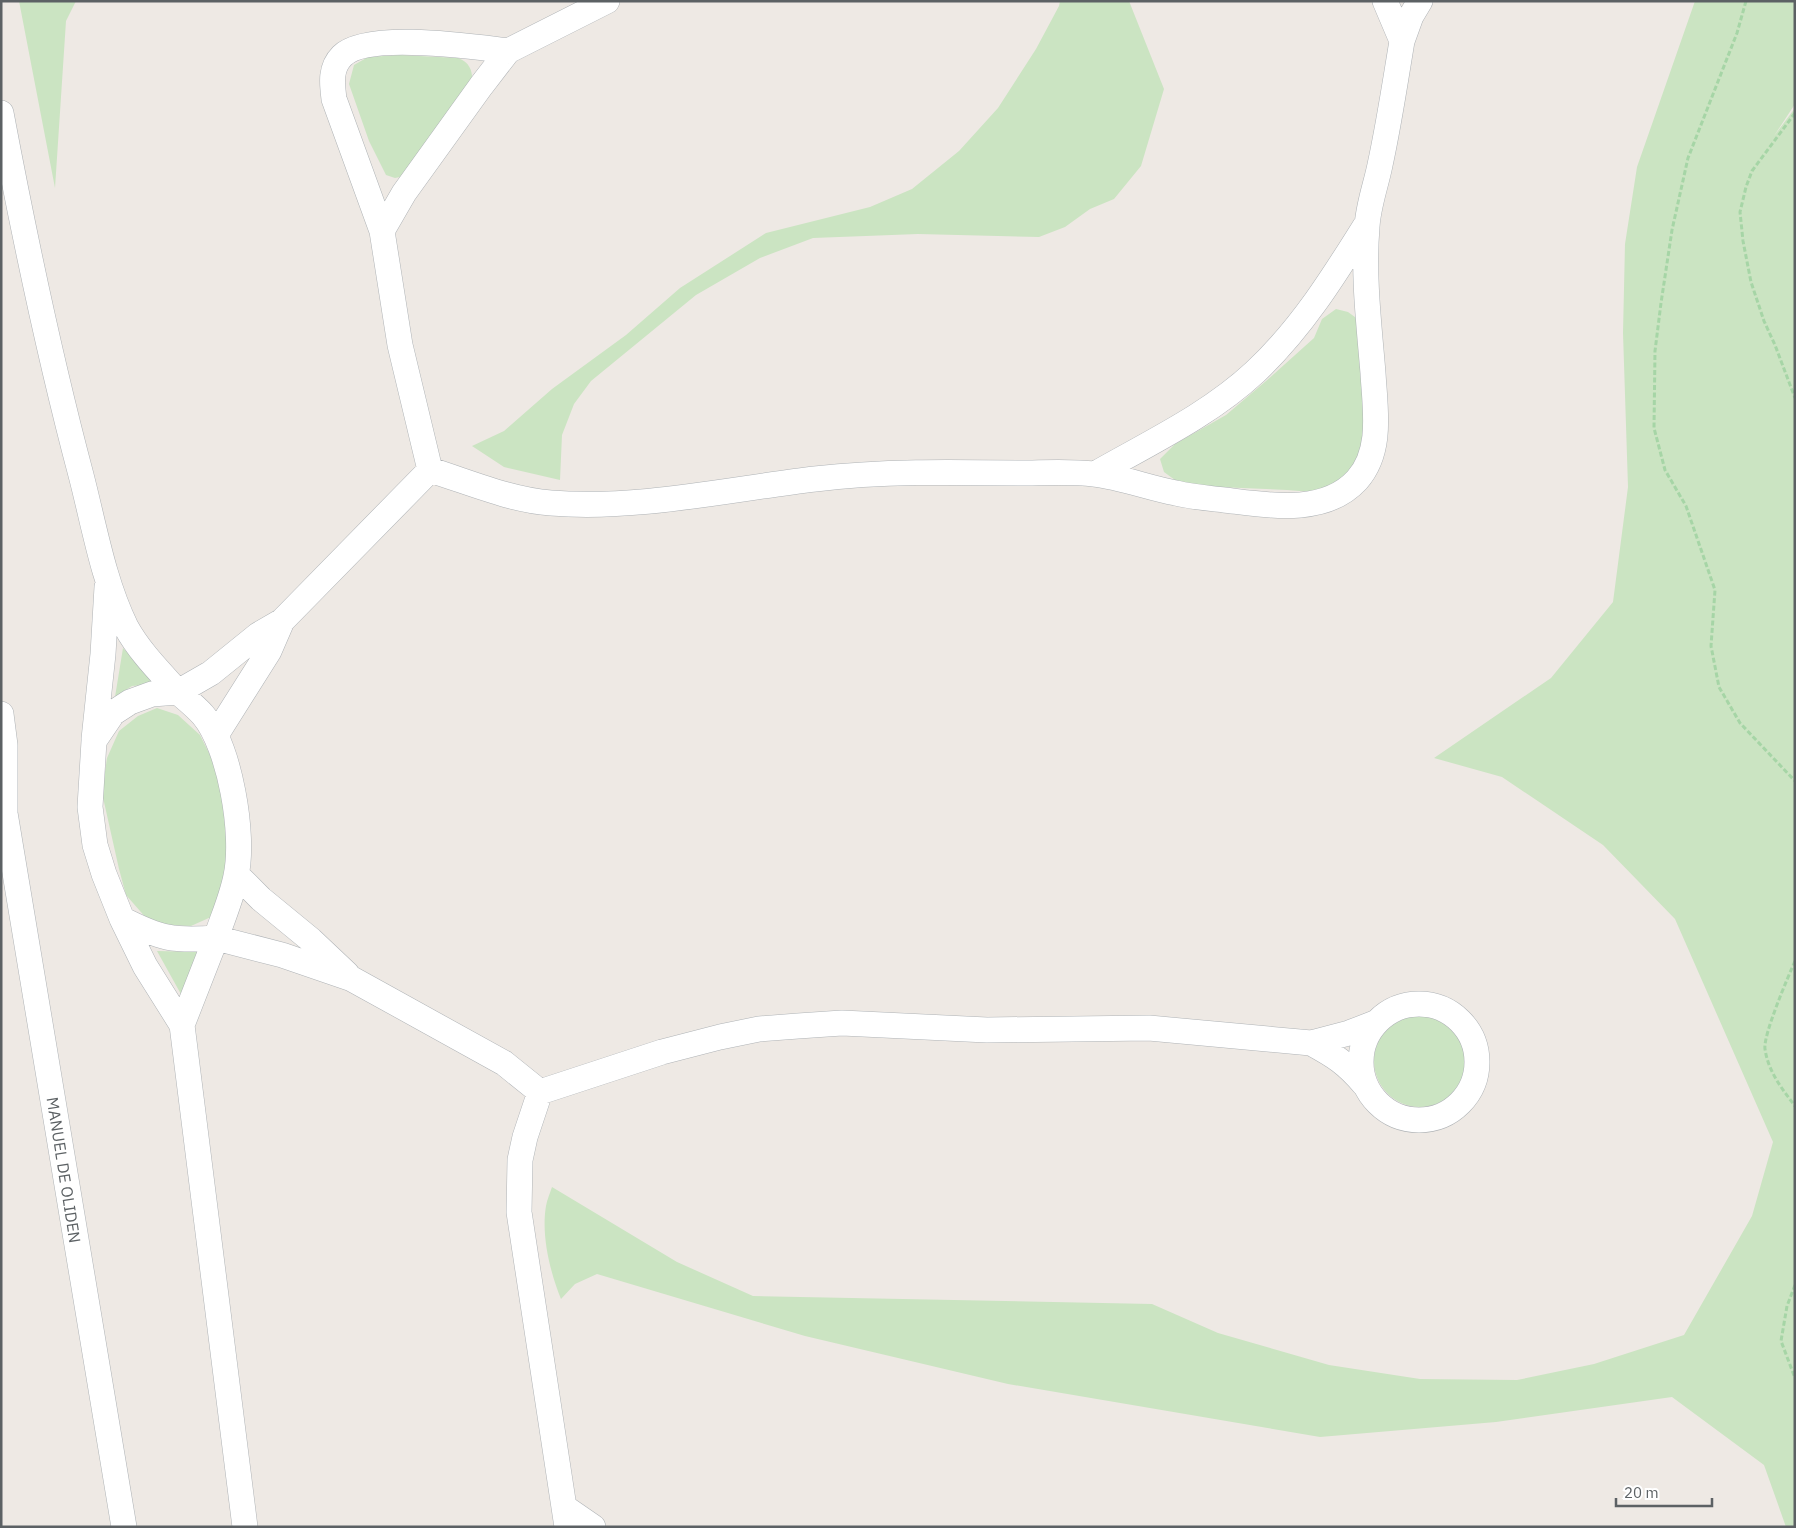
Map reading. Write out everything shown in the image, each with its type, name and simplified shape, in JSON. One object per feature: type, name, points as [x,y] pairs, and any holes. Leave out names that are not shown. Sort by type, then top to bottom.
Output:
[{"type":"street","points":[[382,231],[404,193],[508,51],[607,1]]},
{"type":"street","points":[[1385,1],[1402,41]]},
{"type":"street","points":[[430,470],[512,495],[548,503],[584,504],[630,502],[720,493],[815,479],[872,474],[968,472],[1095,474],[1180,494],[1256,504],[1290,506],[1318,503],[1343,493],[1353,484],[1370,461],[1375,440],[1376,410],[1366,290],[1367,223],[1380,167],[1402,41],[1411,16],[1420,1]]},
{"type":"street","points":[[430,470],[400,344],[382,231],[334,99],[332,80],[335,66],[343,55],[357,47],[382,44],[441,44],[508,51]]},
{"type":"street","points":[[1,113],[23,230],[56,381],[108,580],[127,627],[144,654],[178,692],[203,715],[216,736],[234,791],[239,830],[237,875],[216,938],[182,1025]]},
{"type":"street","points":[[1095,474],[1214,404],[1255,372],[1294,331],[1330,282],[1367,223]]},
{"type":"street","points":[[94,741],[113,713],[130,702],[152,694],[178,692],[211,673],[258,635],[282,621],[430,470]]},
{"type":"street","points":[[108,580],[90,807],[95,845],[122,919],[145,966],[182,1025],[245,1527]]},
{"type":"street","points":[[216,736],[236,701],[270,651],[282,621]]},
{"type":"street","name":"MANUEL DE OLIDEN","points":[[1,714],[5,745],[3,809],[124,1527]]},
{"type":"street","points":[[237,875],[260,900],[311,940],[352,979]]},
{"type":"street","points":[[122,919],[149,933],[163,937],[183,940],[216,938],[282,955],[352,979],[504,1063],[540,1092]]},
{"type":"street","points":[[1311,1043],[1348,1065],[1375,1100],[1391,1113],[1410,1120],[1430,1119],[1448,1112],[1464,1099],[1474,1082],[1477,1062],[1474,1042],[1464,1025],[1449,1012],[1430,1004],[1410,1004],[1391,1010],[1375,1023],[1366,1036],[1361,1052],[1360,1068],[1364,1084]]},
{"type":"street","points":[[540,1092],[662,1052],[720,1037],[759,1029],[807,1025],[842,1023],[987,1030],[1149,1028],[1311,1043],[1349,1033],[1375,1023]]},
{"type":"street","points":[[540,1092],[525,1137],[520,1160],[519,1212],[566,1517],[593,1527]]},
{"type":"path","points":[[1746,1],[1737,33],[1688,158],[1672,230],[1660,303],[1655,351],[1654,428],[1665,470],[1686,506],[1715,590],[1711,646],[1719,687],[1740,723],[1795,781]]},
{"type":"path","points":[[1795,113],[1764,152],[1752,171],[1740,212],[1743,241],[1751,282],[1764,321],[1795,398]]},
{"type":"path","points":[[1795,961],[1775,1010],[1764,1046],[1771,1071],[1795,1106]]},
{"type":"path","points":[[1795,1285],[1787,1306],[1782,1341],[1795,1378]]},
{"type":"green space","points":[[19,1],[76,1],[66,21],[55,188]]},
{"type":"green space","points":[[1060,1],[1129,1],[1164,89],[1141,166],[1114,199],[1090,209],[1065,227],[1039,237],[918,234],[813,238],[760,258],[696,295],[591,381],[574,404],[562,435],[560,480],[504,467],[472,446],[504,431],[552,389],[626,335],[680,288],[766,233],[870,207],[912,189],[959,151],[998,108],[1036,49]]},
{"type":"green space","points":[[1695,1],[1795,1],[1795,104],[1774,136],[1795,108],[1795,1527],[1786,1527],[1764,1465],[1672,1397],[1496,1422],[1320,1437],[1008,1384],[805,1336],[597,1274],[575,1284],[561,1299],[550,1265],[545,1229],[546,1206],[552,1187],[677,1262],[753,1296],[1152,1304],[1218,1333],[1329,1365],[1420,1379],[1517,1380],[1594,1364],[1684,1335],[1752,1216],[1773,1142],[1675,919],[1603,845],[1502,777],[1434,758],[1551,678],[1613,602],[1628,487],[1623,333],[1625,244],[1637,167]]},
{"type":"green space","points":[[400,55],[458,58],[466,62],[470,68],[472,85],[405,176],[395,178],[386,175],[369,141],[349,84],[354,65],[368,57]]},
{"type":"green space","points":[[1336,309],[1348,312],[1359,320],[1365,450],[1359,465],[1325,493],[1194,486],[1179,483],[1164,472],[1160,459],[1175,444],[1226,415],[1314,338],[1322,319]]},
{"type":"green space","points":[[123,648],[157,684],[132,686],[115,697]]},
{"type":"green space","points":[[157,708],[178,715],[200,735],[222,779],[230,866],[211,917],[191,926],[166,925],[147,919],[126,895],[102,793],[107,758],[119,731],[138,716]]},
{"type":"green space","points":[[157,951],[200,952],[182,996]]},
{"type":"green space","points":[[1420,1015],[1438,1018],[1453,1028],[1463,1043],[1466,1061],[1463,1079],[1453,1094],[1438,1104],[1420,1107],[1402,1104],[1387,1094],[1377,1079],[1374,1061],[1377,1043],[1387,1028],[1402,1018]]}]
